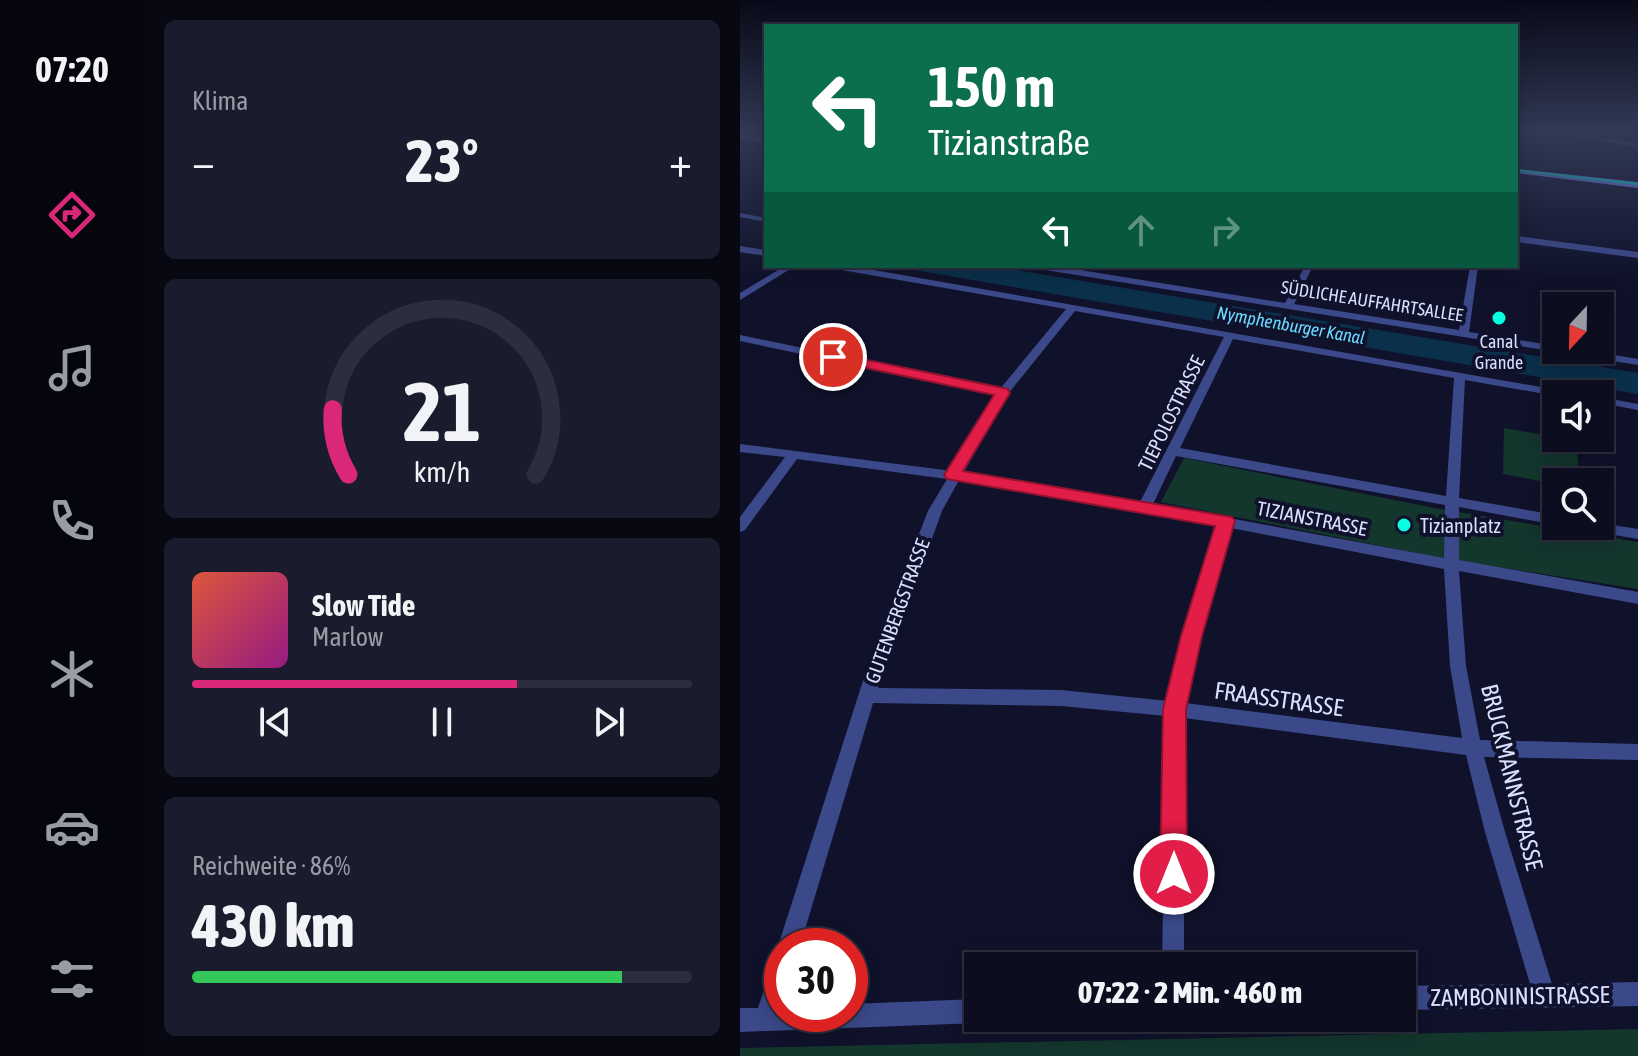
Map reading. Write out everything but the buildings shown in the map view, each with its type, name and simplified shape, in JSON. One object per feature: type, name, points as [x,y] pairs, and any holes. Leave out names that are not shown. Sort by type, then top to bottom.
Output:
[{"type":"main road","points":[[1603,179],[1638,183]]},
{"type":"street","points":[[740,215],[764,220]]},
{"type":"street","points":[[1518,239],[1638,255]]},
{"type":"street","points":[[740,249],[764,253]]},
{"type":"street","points":[[740,297],[788,268]]},
{"type":"street","points":[[847,268],[1542,390]]},
{"type":"street","name":"SÜDLICHE AUFFAHRTSALLEE","points":[[1050,268],[1542,347]]},
{"type":"street","points":[[1096,276],[1103,268]]},
{"type":"street","points":[[1288,306],[1308,268]]},
{"type":"street","points":[[1464,333],[1474,268]]},
{"type":"street","name":"GUTENBERGSTRASSE","points":[[795,928],[866,695],[913,561],[953,475],[1003,393],[1071,309]]},
{"type":"street","name":"TIEPOLOSTRASSE","points":[[1145,506],[1230,335]]},
{"type":"street","points":[[740,338],[1003,393]]},
{"type":"street","points":[[1614,358],[1638,362]]},
{"type":"street","name":"BRUCKMANNSTRASSE","points":[[1460,376],[1453,459],[1452,567],[1458,666],[1473,748],[1544,994]]},
{"type":"street","points":[[1614,403],[1638,407]]},
{"type":"street","name":"TIZIANSTRASSE","points":[[740,448],[953,475],[1145,506],[1452,567],[1638,598]]},
{"type":"street","points":[[1172,451],[1542,518]]},
{"type":"street","points":[[740,527],[794,454]]},
{"type":"street","points":[[1173,952],[1175,709],[1191,636],[1226,521]]},
{"type":"street","points":[[1614,530],[1638,534]]},
{"type":"street","name":"FRAASSTRASSE","points":[[866,695],[987,695],[1175,709],[1473,748],[1638,752]]},
{"type":"street","name":"ZAMBONINISTRASSE","points":[[1416,998],[1638,994]]},
{"type":"street","points":[[868,1015],[964,1012]]},
{"type":"street","points":[[740,1020],[764,1019]]},
{"type":"green space","points":[[1504,428],[1542,435],[1542,452],[1577,452],[1579,468],[1542,468],[1542,481],[1503,474]]},
{"type":"green space","points":[[1184,458],[1542,526],[1542,540],[1614,538],[1638,542],[1638,589],[1441,558],[1161,502]]},
{"type":"green space","points":[[1638,1029],[1638,1056],[740,1056],[740,1048]]},
{"type":"water","name":"Nymphenburger Kanal","points":[[903,268],[1004,268],[1542,357],[1542,364],[1584,364],[1638,373],[1638,394],[1614,390],[1614,380],[1556,380]]},
{"type":"tram line","points":[[1597,179],[1638,184]]},
{"type":"place","name":"Canal Grande","points":[[1499,318]]},
{"type":"place","name":"Tizianplatz","points":[[1404,525]]},
{"type":"route","points":[[833,357],[1003,393],[953,475],[1226,521],[1191,636],[1175,709],[1174,874]]}]
